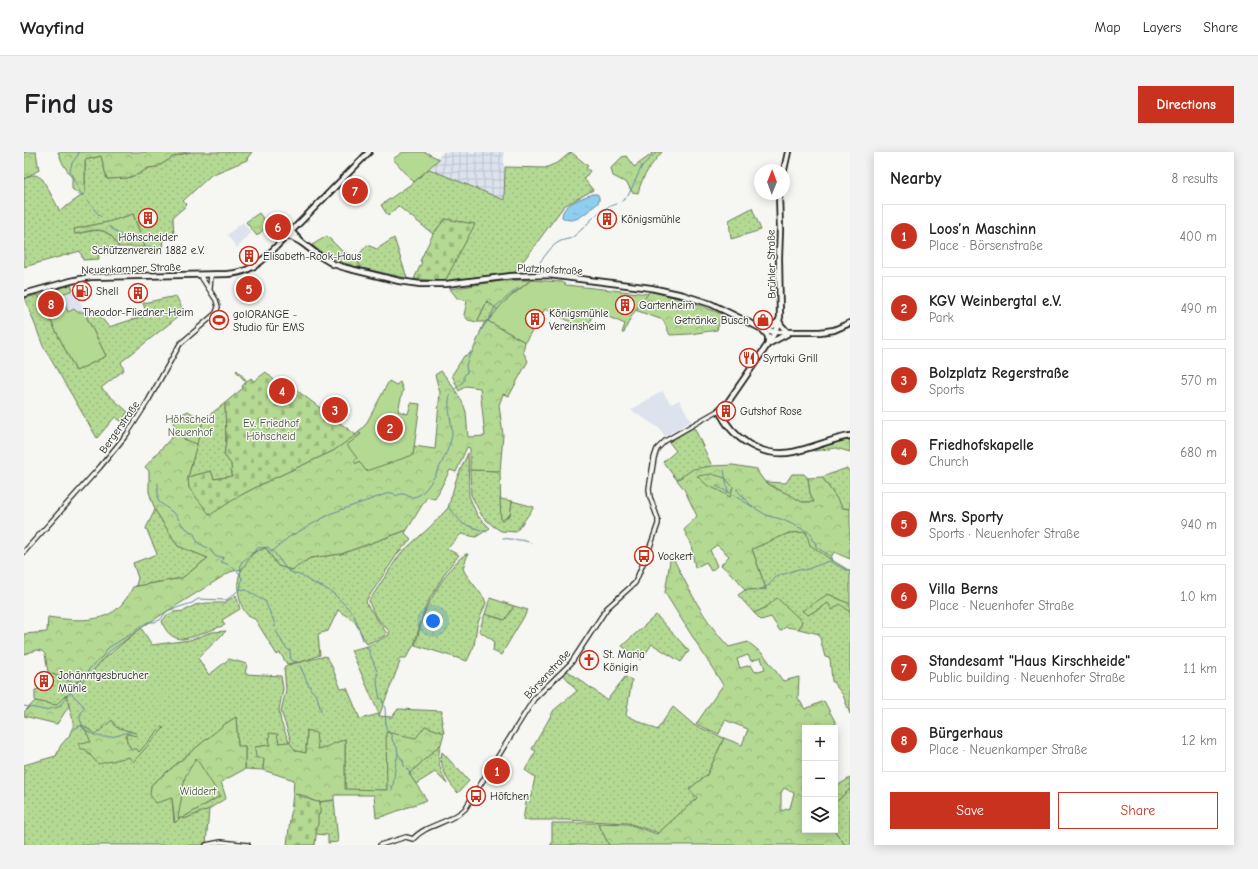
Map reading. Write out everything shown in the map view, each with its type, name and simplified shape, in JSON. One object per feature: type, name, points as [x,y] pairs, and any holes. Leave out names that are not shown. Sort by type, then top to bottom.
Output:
[{"type":"main road","points":[[287,235],[369,152]]},
{"type":"main road","points":[[785,164],[788,152]]},
{"type":"main road","name":"Brühler Straße","points":[[719,410],[728,402],[768,344],[779,321],[781,307],[779,269],[779,200]]},
{"type":"main road","name":"Platzhofstraße","points":[[292,230],[301,242]]},
{"type":"main road","name":"Platzhofstraße","points":[[287,235],[301,242],[333,264],[399,281],[420,284],[446,284],[512,276],[540,275],[651,288],[683,295],[711,304],[762,329],[775,332],[788,333],[829,331],[850,323]]},
{"type":"main road","name":"Neuenkamper Straße","points":[[24,294],[90,277],[209,275],[241,272],[259,263],[287,235]]},
{"type":"main road","points":[[779,321],[788,333],[768,344],[768,336],[762,329],[772,326],[779,321]]},
{"type":"main road","points":[[719,410],[727,425],[737,436],[751,446],[766,451],[778,453],[794,452],[850,436]]},
{"type":"street","points":[[200,275],[210,289]]},
{"type":"street","points":[[205,281],[209,275]]},
{"type":"street","points":[[209,275],[210,289]]},
{"type":"street","name":"Bergerstraße","points":[[24,552],[113,452],[136,421],[180,344],[216,313],[218,307],[210,289]]},
{"type":"street","name":"Börsenstraße","points":[[380,845],[406,837],[413,839],[419,833],[457,816],[465,809],[531,703],[541,691],[571,663],[607,608],[635,583],[651,544],[658,522],[649,489],[657,449],[665,441],[719,410]]},
{"type":"street","points":[[206,845],[221,842],[248,845]]},
{"type":"shaded area","points":[[443,152],[504,152],[504,200],[429,169]]},
{"type":"shaded area","points":[[243,222],[251,233],[237,248],[227,235]]},
{"type":"shaded area","points":[[73,290],[77,299],[79,298],[84,312],[68,312],[62,294]]},
{"type":"shaded area","points":[[662,391],[671,404],[679,400],[691,421],[665,436],[659,428],[631,410]]},
{"type":"green space","points":[[24,152],[36,152],[39,170],[24,179]]},
{"type":"green space","points":[[58,152],[190,152],[175,156],[157,167],[148,168],[139,174],[127,178],[107,179],[101,156],[85,160],[85,193],[81,196],[72,189],[72,178],[63,164]]},
{"type":"green space","points":[[190,152],[252,152],[247,160],[211,175],[183,201],[187,205],[173,217],[174,237],[164,233],[162,248],[145,247],[133,214],[108,222],[74,229],[76,234],[90,231],[106,232],[115,240],[119,247],[98,247],[99,259],[83,260],[80,251],[24,267],[24,179],[34,175],[41,178],[60,211],[85,193],[85,160],[101,156],[107,179],[127,178],[139,174],[148,168],[157,167],[175,156]]},
{"type":"green space","points":[[403,152],[425,152],[439,159],[414,182],[393,159]]},
{"type":"green space","points":[[571,152],[588,166],[586,168],[590,171],[584,179],[593,190],[564,206],[515,272],[445,281],[474,224],[445,219],[433,234],[398,206],[388,216],[381,205],[414,182],[429,169],[504,200],[505,167],[545,168],[559,162]]},
{"type":"green space","points":[[651,152],[662,152],[644,176],[638,193],[632,192],[627,183],[613,176],[611,168],[622,157],[626,156],[634,167],[652,154]]},
{"type":"green space","points":[[752,208],[761,230],[731,239],[729,220]]},
{"type":"green space","points":[[259,213],[268,225],[257,236],[246,222]]},
{"type":"green space","points":[[133,214],[145,247],[119,247],[110,235],[101,230],[75,234],[74,229],[108,222]]},
{"type":"green space","points":[[445,219],[475,224],[445,281],[414,279],[422,262],[420,261],[433,234]]},
{"type":"green space","points":[[327,236],[342,251],[356,258],[361,268],[335,260],[312,245]]},
{"type":"green space","points":[[394,238],[407,278],[361,268],[356,258],[367,245],[377,249]]},
{"type":"green space","points":[[531,280],[513,294],[498,310],[487,301],[477,322],[468,320],[464,315],[467,301],[457,298],[450,289],[501,281]]},
{"type":"green space","points":[[531,280],[562,282],[566,285],[648,294],[634,312],[624,333],[622,333],[625,324],[602,314],[592,316],[585,331],[545,309],[525,342],[488,321],[503,303]]},
{"type":"green space","points":[[71,285],[73,290],[62,294],[68,312],[74,309],[77,312],[84,312],[106,356],[76,371],[38,295]]},
{"type":"green space","points":[[650,291],[688,301],[722,314],[717,330],[670,335],[663,320],[635,310]]},
{"type":"green space","points":[[38,295],[76,371],[106,356],[84,312],[93,308],[109,327],[147,315],[143,303],[176,296],[184,312],[121,362],[124,370],[101,388],[128,412],[121,421],[115,417],[97,438],[43,346],[25,298]]},
{"type":"green space","points":[[487,301],[498,310],[487,321],[477,322]]},
{"type":"green space","points":[[488,321],[525,342],[523,352],[528,361],[509,396],[503,394],[499,405],[503,435],[500,471],[470,470],[470,448],[467,447],[456,472],[450,470],[435,499],[427,497],[407,530],[341,554],[310,558],[292,570],[278,566],[266,548],[254,552],[242,569],[230,572],[147,624],[109,652],[91,673],[74,683],[48,672],[45,654],[42,651],[37,650],[24,654],[24,634],[47,632],[48,617],[84,620],[102,617],[110,614],[120,607],[133,587],[182,578],[208,558],[178,546],[155,510],[149,492],[149,471],[145,467],[171,438],[180,433],[184,439],[197,444],[188,477],[189,488],[241,495],[333,451],[359,432],[361,434],[348,445],[358,459],[354,461],[356,463],[359,461],[413,455],[414,446],[435,449],[440,392],[435,375],[441,371],[462,402],[466,412],[468,437],[485,436],[480,388],[466,386],[459,391],[452,375],[464,356],[472,353],[484,323]]},
{"type":"green space","name":"Ev. Friedhof Höhscheid","points":[[237,370],[247,381],[251,378],[254,381],[266,372],[275,381],[278,381],[279,384],[289,385],[289,387],[295,389],[356,435],[333,451],[241,495],[210,515],[189,488],[188,477],[211,471],[214,479],[232,476],[231,464],[224,455],[226,441],[225,403],[243,388],[242,386],[246,382],[236,371]]},
{"type":"green space","points":[[389,381],[396,385],[400,382],[403,390],[398,411],[408,414],[411,403],[420,404],[413,455],[366,471],[359,461],[356,464],[354,461],[357,458],[347,445],[361,434],[359,432],[366,424]]},
{"type":"green space","points":[[225,403],[226,441],[224,455],[231,464],[233,476],[214,479],[211,471],[188,477],[203,420]]},
{"type":"green space","name":"Höhscheid Neuenhof","points":[[188,411],[203,420],[197,444],[184,439],[171,420]]},
{"type":"green space","points":[[694,427],[712,466],[693,470],[677,480],[663,462],[676,451],[669,442]]},
{"type":"green space","points":[[850,438],[850,452],[836,448],[814,451],[813,449]]},
{"type":"green space","points":[[468,453],[469,496],[477,515],[490,528],[476,537],[461,534],[447,549],[459,555],[447,570],[425,608],[414,645],[406,658],[400,658],[397,661],[400,662],[379,716],[392,717],[398,709],[442,711],[441,717],[444,733],[425,726],[387,790],[345,790],[345,739],[317,749],[307,730],[306,753],[296,751],[269,737],[270,745],[256,747],[264,758],[263,770],[245,769],[245,746],[238,747],[236,717],[225,724],[151,785],[172,798],[174,823],[179,818],[185,777],[184,819],[209,809],[206,844],[24,845],[24,765],[56,756],[61,745],[69,736],[74,724],[66,695],[56,705],[35,701],[35,690],[47,687],[48,672],[74,683],[91,673],[98,664],[141,628],[152,645],[190,640],[212,632],[226,631],[198,658],[209,675],[229,659],[247,664],[245,674],[281,676],[283,689],[279,710],[281,722],[289,742],[291,741],[281,711],[286,690],[284,667],[287,665],[326,656],[341,689],[347,688],[360,719],[379,714],[351,650],[368,646],[389,635],[389,631],[375,614],[369,601],[400,554],[430,527],[448,508],[456,480]]},
{"type":"green space","points":[[733,465],[757,469],[765,482],[802,502],[814,502],[810,493],[808,478],[822,477],[843,508],[850,509],[850,559],[834,552],[830,559],[810,545],[806,532],[789,533],[752,549],[766,589],[745,590],[738,580],[721,565],[729,556],[717,545],[710,550],[717,566],[711,571],[706,562],[695,568],[691,544],[684,530],[697,516],[684,489],[677,480],[693,469]]},
{"type":"green space","points":[[847,468],[850,473],[850,509],[843,508],[822,477]]},
{"type":"green space","points":[[470,470],[500,471],[501,520],[510,515],[512,501],[534,507],[516,532],[501,531],[482,516],[471,495]]},
{"type":"green space","points":[[712,474],[725,478],[733,487],[730,497],[708,486],[697,476]]},
{"type":"green space","points":[[792,474],[804,474],[808,478],[810,493],[814,502],[802,502],[765,482],[786,483]]},
{"type":"green space","points":[[500,499],[512,501],[510,515],[501,521]]},
{"type":"green space","points":[[155,510],[178,546],[208,558],[182,578],[136,586],[138,578],[133,563],[157,554],[146,528]]},
{"type":"green space","points":[[407,530],[405,533],[411,539],[398,553],[366,601],[367,605],[386,632],[386,635],[367,644],[355,622],[338,610],[328,631],[318,634],[320,655],[301,662],[287,664],[280,653],[277,655],[255,619],[250,617],[243,608],[240,601],[238,588],[239,576],[248,560],[258,550],[266,548],[278,566],[292,570],[310,558],[341,554]]},
{"type":"green space","points":[[806,532],[827,557],[850,571],[850,604],[828,594],[808,615],[828,603],[840,603],[850,612],[850,714],[843,695],[832,681],[830,658],[825,657],[819,634],[799,629],[802,621],[765,608],[754,613],[738,595],[745,590],[766,589],[752,549],[789,533]]},
{"type":"green space","points":[[466,554],[468,554],[463,568],[465,573],[484,598],[486,603],[477,625],[474,646],[467,661],[415,645],[426,609],[433,595],[449,571]]},
{"type":"green space","points":[[671,554],[690,591],[711,626],[729,647],[748,642],[764,655],[783,681],[799,677],[798,698],[805,709],[824,701],[837,725],[802,725],[802,833],[836,833],[845,845],[609,845],[598,823],[628,824],[657,834],[697,798],[689,789],[707,775],[724,738],[742,745],[748,729],[725,720],[719,734],[696,724],[723,685],[665,593]],"holes":[[[748,655],[751,661],[761,658],[765,669],[755,672],[751,665],[740,668],[737,659]],[[784,788],[794,793],[790,808],[781,811],[781,793]]]},
{"type":"green space","points":[[828,594],[850,604],[850,612],[840,604],[832,610],[828,603],[808,615],[802,611]]},
{"type":"green space","points":[[236,595],[240,609],[222,620],[225,625],[186,639],[178,639],[167,631],[163,624],[162,621],[167,615],[174,612],[184,611],[195,605],[224,603]]},
{"type":"green space","points":[[490,598],[514,606],[505,620],[485,614]]},
{"type":"green space","points":[[777,598],[802,621],[799,629],[786,627],[780,631],[771,617],[761,620],[754,613],[765,608]]},
{"type":"green space","points":[[514,606],[528,610],[501,655],[493,651],[494,641],[479,631],[485,614],[504,620]]},
{"type":"green space","points":[[656,615],[689,651],[681,662],[652,644],[641,660],[622,646]]},
{"type":"green space","points":[[568,671],[607,700],[625,677],[632,680],[626,715],[657,730],[673,707],[694,725],[724,738],[707,775],[689,789],[697,798],[659,833],[628,823],[566,820],[523,820],[527,797],[531,797],[535,777],[525,770],[536,751],[532,749],[554,710],[577,691],[564,675]]},
{"type":"green space","points":[[66,695],[69,706],[57,724],[24,716],[24,712],[35,701],[56,705]]},
{"type":"green space","points":[[236,717],[238,746],[245,746],[245,769],[221,782],[226,798],[209,809],[184,819],[182,818],[220,796],[178,818],[180,818],[175,823],[172,798],[156,803],[150,795],[151,785],[225,724]]},
{"type":"green space","points":[[112,720],[116,727],[136,733],[137,736],[126,735],[127,742],[131,749],[137,749],[139,752],[161,727],[164,728],[133,762],[129,757],[98,764],[85,749],[81,749],[78,743],[91,742],[86,731],[81,726],[82,725],[96,734]]},
{"type":"green space","points":[[425,726],[444,733],[441,744],[409,774],[427,800],[376,818],[374,795],[334,795],[334,800],[316,802],[302,795],[293,794],[294,780],[263,770],[264,758],[256,758],[255,747],[270,745],[269,733],[277,734],[279,743],[289,742],[296,751],[306,753],[307,730],[316,733],[318,749],[345,739],[345,789],[387,790],[386,732],[416,738]]},
{"type":"green space","points":[[441,744],[439,759],[442,774],[447,784],[435,772],[416,784],[409,774]]},
{"type":"green space","points":[[442,752],[469,781],[458,793],[443,769],[441,758]]},
{"type":"green space","name":"Widdert","points":[[196,758],[220,796],[182,818],[178,818],[185,777]]},
{"type":"green space","points":[[850,778],[850,789],[838,800],[838,797],[838,785]]},
{"type":"green space","points":[[850,789],[850,845],[845,845],[836,833],[838,833],[838,800]]},
{"type":"green space","points":[[293,794],[320,802],[320,814],[318,815],[315,845],[287,845]]},
{"type":"green space","points":[[334,800],[338,842],[328,843],[328,835],[316,834],[318,814],[320,814],[319,806],[320,802]]},
{"type":"green space","points":[[552,823],[598,823],[609,845],[550,845],[552,844]]},
{"type":"water","points":[[592,194],[597,194],[599,201],[585,214],[571,220],[562,217],[563,212],[569,205]]},
{"type":"waterway","points":[[79,152],[72,163],[70,171],[81,194],[83,195]]},
{"type":"waterway","points":[[622,201],[628,196],[642,166],[657,152]]},
{"type":"waterway","points":[[87,201],[101,217]]},
{"type":"waterway","points":[[540,262],[556,244],[569,239],[603,210],[616,204]]},
{"type":"waterway","points":[[109,226],[134,243]]},
{"type":"waterway","points":[[480,332],[492,314],[494,308],[518,288]]},
{"type":"waterway","points":[[24,706],[45,710],[59,707],[70,692],[72,684],[83,681],[87,676],[89,669],[102,657],[108,648],[148,622],[160,620],[167,611],[192,603],[198,599],[228,599],[240,589],[242,579],[240,574],[241,563],[258,548],[268,547],[271,551],[273,551],[289,537],[332,513],[389,493],[393,493],[396,496],[400,494],[411,497],[419,495],[429,485],[440,467],[451,440],[452,434],[449,400],[451,394],[464,381],[464,376],[467,372],[466,365],[471,351]]},
{"type":"waterway","points":[[724,470],[728,492],[768,516],[781,519],[811,533],[812,540],[815,542],[816,547],[832,557],[831,562],[850,572]]},
{"type":"waterway","points":[[158,483],[158,501],[176,515],[183,526],[194,534],[198,543],[210,549],[216,557],[223,557],[222,562],[229,565]]},
{"type":"waterway","points":[[716,486],[728,492]]},
{"type":"waterway","points":[[737,489],[751,506]]},
{"type":"waterway","points":[[743,494],[744,499]]},
{"type":"waterway","points":[[449,508],[463,524],[487,532]]},
{"type":"waterway","points":[[503,538],[531,543]]},
{"type":"waterway","points":[[273,551],[288,571],[302,576],[334,594],[354,615],[363,640]]},
{"type":"waterway","points":[[756,592],[769,585],[776,577],[798,569],[805,570],[829,561],[831,562]]},
{"type":"waterway","points":[[231,566],[240,574]]},
{"type":"waterway","points":[[240,589],[248,591],[265,601],[275,627]]},
{"type":"waterway","points":[[276,631],[285,647],[290,651],[291,659],[298,662]]},
{"type":"waterway","points":[[366,648],[367,647],[377,671]]},
{"type":"waterway","points":[[300,666],[311,690],[317,696],[321,711]]},
{"type":"waterway","points":[[377,673],[380,699],[382,699],[385,708],[386,728],[397,747],[398,754],[403,760],[404,766],[411,775]]},
{"type":"waterway","points":[[70,692],[84,706],[84,709],[80,715],[80,720],[84,728],[92,734],[101,737],[111,737],[130,733]]},
{"type":"waterway","points":[[74,729],[82,725]]},
{"type":"waterway","points":[[392,790],[398,754]]},
{"type":"place","name":"Standesamt \"Haus Kirschheide\"","points":[[355,191]]},
{"type":"place","name":"Höhscheider Schützenverein 1882 e.V.","points":[[148,218]]},
{"type":"place","name":"Königsmühle","points":[[607,219]]},
{"type":"place","name":"Villa Berns","points":[[278,227]]},
{"type":"place","name":"Elisabeth-Rook-Haus","points":[[249,256]]},
{"type":"place","name":"Mrs. Sporty","points":[[249,289]]},
{"type":"place","name":"Shell","points":[[82,291]]},
{"type":"place","name":"Theodor-Fliedner-Heim","points":[[138,293]]},
{"type":"place","name":"Bürgerhaus","points":[[51,304]]},
{"type":"place","name":"Gartenheim","points":[[625,305]]},
{"type":"place","name":"Königsmühle Vereinsheim","points":[[535,319]]},
{"type":"place","name":"go!ORANGE - Studio für EMS","points":[[219,320]]},
{"type":"place","name":"Getränke Busch","points":[[763,320]]},
{"type":"place","name":"Syrtaki Grill","points":[[749,358]]},
{"type":"place","name":"Friedhofskapelle","points":[[282,391]]},
{"type":"place","name":"Bolzplatz Regerstraße","points":[[335,410]]},
{"type":"place","name":"Gutshof Rose","points":[[726,411]]},
{"type":"place","name":"KGV Weinbergtal e.V.","points":[[390,428]]},
{"type":"place","name":"Vockert","points":[[644,556]]},
{"type":"place","name":"St. Maria Königin","points":[[589,660]]},
{"type":"place","name":"Johänntgesbrucher Mühle","points":[[44,681]]},
{"type":"place","name":"Loos’n Maschinn","points":[[497,771]]},
{"type":"place","name":"Höfchen","points":[[476,796]]}]
